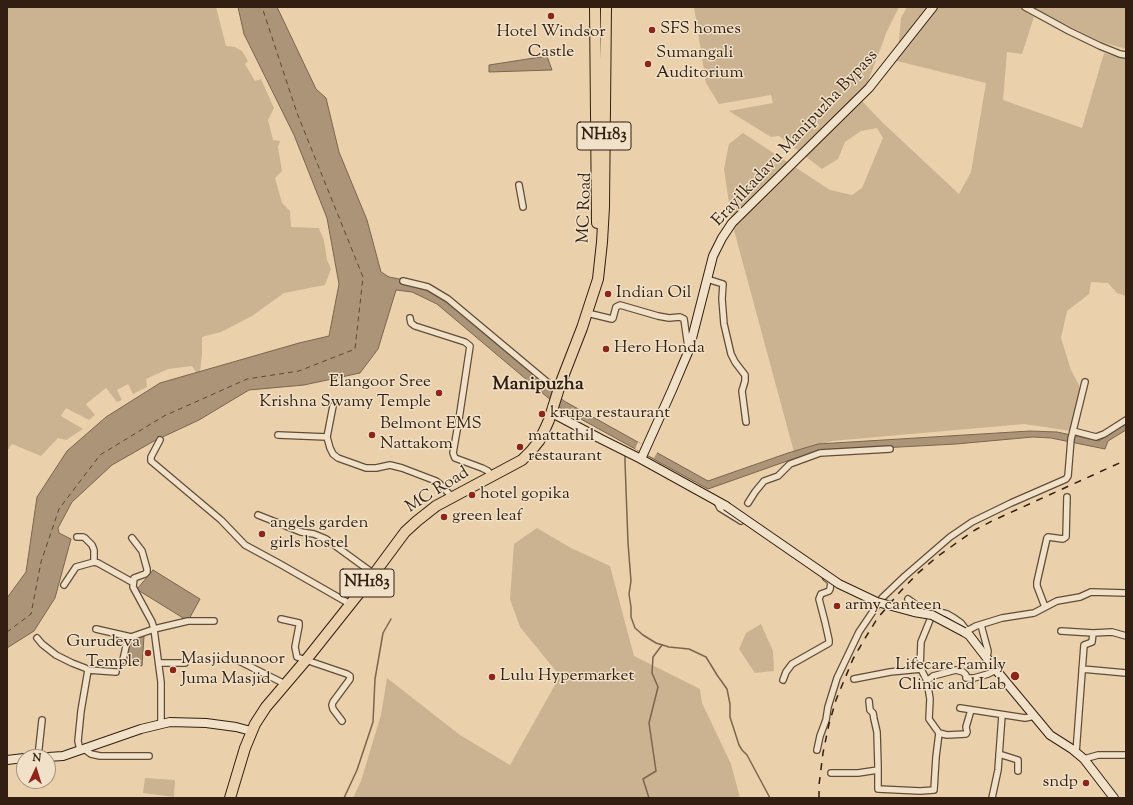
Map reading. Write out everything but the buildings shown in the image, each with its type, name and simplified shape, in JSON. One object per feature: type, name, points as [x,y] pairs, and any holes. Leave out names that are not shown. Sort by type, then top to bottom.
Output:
[{"type":"highway","name":"MC Road","points":[[595,7],[596,216],[600,265]]},
{"type":"highway","name":"MC Road","points":[[230,798],[251,731],[266,707],[306,660],[405,532],[432,510],[452,497],[517,463],[527,456],[539,441],[548,425],[557,395],[596,287],[600,265],[604,207],[606,7]]},
{"type":"main road","name":"Erayilkadavu Manipuzha Bypass","points":[[640,459],[689,350],[713,256],[722,238],[732,223],[869,88],[933,7]]},
{"type":"main road","points":[[552,413],[726,506],[839,584],[877,602],[914,612],[932,615],[967,632],[986,658],[1050,735],[1084,759],[1113,798]]},
{"type":"main road","points":[[56,756],[63,756],[119,736],[161,724],[182,722],[206,723],[236,727],[251,731]]},
{"type":"street","points":[[1025,7],[1069,32],[1100,46],[1126,55]]},
{"type":"street","points":[[519,185],[523,207]]},
{"type":"street","points":[[707,279],[723,284],[722,299],[724,324],[731,354],[745,375],[742,392],[746,422]]},
{"type":"street","points":[[404,281],[428,286],[448,299],[557,395]]},
{"type":"street","points":[[587,313],[612,320],[616,307],[620,305],[658,316],[682,318],[684,321],[689,350]]},
{"type":"street","points":[[410,318],[411,323],[415,326],[465,342],[470,346],[453,453],[455,458],[482,468],[488,471],[492,476]]},
{"type":"street","points":[[817,750],[837,678],[856,637],[882,598],[950,537],[972,522],[1011,502],[1065,480],[1068,476],[1071,439],[1085,382]]},
{"type":"street","points":[[333,406],[328,436],[330,448],[333,454],[338,458],[366,468],[376,468],[390,465],[402,468],[436,481],[452,497]]},
{"type":"street","points":[[1073,432],[1096,438],[1126,420]]},
{"type":"street","points":[[278,435],[328,436]]},
{"type":"street","points":[[160,440],[151,455],[151,461],[220,520],[245,545],[350,604]]},
{"type":"street","points":[[748,503],[764,481],[778,476],[790,464],[820,453],[890,449]]},
{"type":"street","points":[[1046,607],[1037,586],[1037,582],[1047,538],[1063,539],[1066,537],[1067,497]]},
{"type":"street","points":[[717,502],[720,508],[751,527],[831,582],[829,591],[821,594],[819,598],[829,643],[789,666],[783,680]]},
{"type":"street","points":[[258,515],[301,532],[314,534],[326,539],[374,574]]},
{"type":"street","points":[[77,537],[85,538],[92,545],[94,550],[94,562]]},
{"type":"street","points":[[132,538],[142,550],[147,572],[134,578],[132,587],[152,622],[154,629],[161,682],[161,724]]},
{"type":"street","points":[[64,585],[76,567],[94,562],[132,582]]},
{"type":"street","points":[[908,599],[919,606],[947,614],[960,623],[967,632],[981,625],[1002,618],[1029,614],[1057,601],[1080,598],[1091,592],[1126,593]]},
{"type":"street","points":[[932,615],[921,642],[920,667],[927,681],[930,699],[929,719],[939,733],[947,735],[966,734],[966,727],[971,710]]},
{"type":"street","points":[[281,619],[299,622],[300,624],[295,647],[297,657],[350,676],[350,679],[332,705],[333,709],[342,721]]},
{"type":"street","points":[[96,629],[131,637],[154,629],[188,621],[214,621]]},
{"type":"street","points":[[981,625],[988,651],[986,658]]},
{"type":"street","points":[[1061,631],[1093,633],[1112,632],[1126,636]]},
{"type":"street","points":[[1076,753],[1084,645],[1092,642],[1093,633]]},
{"type":"street","points":[[123,660],[128,637]]},
{"type":"street","points":[[37,638],[56,655],[88,670],[116,672]]},
{"type":"street","points":[[237,660],[285,684]]},
{"type":"street","points":[[159,663],[185,663]]},
{"type":"street","points":[[854,679],[890,672],[921,669]]},
{"type":"street","points":[[1082,669],[1126,673]]},
{"type":"street","points":[[88,670],[81,711],[78,741],[82,750],[100,756],[149,756]]},
{"type":"street","points":[[927,681],[933,676],[956,670],[963,672],[966,675],[966,678],[974,678],[996,670]]},
{"type":"street","points":[[869,701],[870,710],[873,713],[876,732],[878,789],[920,791],[934,790],[939,733]]},
{"type":"street","points":[[960,708],[1025,718],[1034,716]]},
{"type":"street","points":[[992,798],[998,770],[1002,715]]},
{"type":"street","points":[[39,749],[42,720]]},
{"type":"street","points":[[999,754],[1018,760],[1018,772]]},
{"type":"street","points":[[1084,759],[1098,756],[1126,755]]},
{"type":"street","points":[[831,773],[858,774],[878,770]]},
{"type":"shaded area","points":[[7,7],[216,7],[226,46],[235,47],[242,51],[248,61],[245,64],[255,81],[261,79],[274,108],[268,120],[273,140],[280,141],[278,147],[282,171],[275,178],[282,203],[290,211],[291,227],[319,228],[324,241],[327,260],[331,269],[325,285],[284,293],[252,316],[221,332],[202,337],[200,372],[196,372],[192,366],[168,369],[146,379],[147,387],[133,394],[128,384],[117,390],[122,400],[117,402],[106,388],[86,404],[95,415],[89,420],[66,408],[61,416],[83,429],[66,440],[58,438],[41,456],[12,444],[7,451]]},
{"type":"shaded area","points":[[238,7],[277,7],[316,89],[326,98],[339,152],[367,220],[381,272],[389,277],[420,283],[458,309],[564,401],[708,481],[818,444],[1030,431],[1057,432],[1099,441],[1126,423],[1126,430],[1108,441],[1105,449],[1051,438],[1033,437],[956,444],[824,451],[790,460],[708,489],[559,407],[437,304],[412,292],[396,290],[378,349],[360,373],[304,385],[249,390],[199,420],[154,441],[112,465],[72,502],[58,528],[59,533],[71,539],[55,598],[34,631],[7,648],[7,598],[26,572],[37,497],[67,451],[106,417],[160,383],[299,343],[329,336],[339,284],[327,218],[294,135],[244,34]]},
{"type":"shaded area","points":[[694,7],[899,7],[887,31],[861,100],[884,124],[959,194],[971,172],[986,83],[897,61],[901,18],[907,7],[1019,7],[1034,17],[1022,54],[1007,52],[1003,100],[1082,128],[1104,53],[1126,59],[1126,296],[1117,293],[1108,283],[1091,282],[1089,294],[1067,311],[1061,338],[1071,370],[1081,389],[1071,431],[1024,424],[832,441],[794,452],[732,223],[724,169],[729,144],[743,133],[830,190],[852,195],[862,188],[883,138],[877,128],[861,131],[845,142],[838,159],[822,169],[779,136],[771,137],[729,111],[773,103],[771,95],[719,104],[706,83]]},
{"type":"shaded area","points":[[1031,7],[1126,7],[1126,49],[1101,42]]},
{"type":"shaded area","points":[[547,56],[552,70],[489,72],[489,65]]},
{"type":"shaded area","points":[[537,528],[571,548],[610,566],[634,656],[700,689],[702,703],[731,764],[740,798],[353,798],[361,781],[381,715],[387,678],[460,735],[510,765],[560,676],[520,627],[510,599],[514,544]]},
{"type":"shaded area","points":[[153,570],[200,599],[188,621],[133,587],[138,588]]},
{"type":"shaded area","points":[[761,624],[773,651],[774,671],[755,673],[739,649],[746,633]]},
{"type":"shaded area","points":[[144,636],[142,666],[127,663],[129,641]]},
{"type":"shaded area","points":[[145,778],[175,780],[174,797],[143,793]]},
{"type":"pier","points":[[638,442],[658,451],[654,458],[635,449]]},
{"type":"waterway","points":[[625,454],[628,543],[631,581],[629,594],[631,617],[635,628],[656,643],[669,647],[689,649],[706,657],[727,689],[730,704],[730,717],[739,745],[747,755],[770,798]]},
{"type":"waterway","points":[[344,798],[357,770],[373,722],[375,679],[383,633],[391,619]]},
{"type":"waterway","points":[[649,798],[643,779],[656,771],[649,723],[658,687],[652,673],[653,657],[662,645]]},
{"type":"ferry route","points":[[7,632],[31,614],[41,562],[59,509],[100,455],[164,416],[247,379],[299,371],[355,349],[363,277],[297,113],[262,7]]},
{"type":"railway","points":[[819,798],[823,753],[836,700],[853,659],[864,640],[877,619],[898,594],[917,574],[938,556],[975,530],[1126,460]]},
{"type":"place","name":"Hotel Windsor Castle","points":[[551,16]]},
{"type":"place","name":"SFS homes","points":[[652,30]]},
{"type":"place","name":"Sumangali Auditorium","points":[[648,64]]},
{"type":"place","name":"Indian Oil","points":[[608,294]]},
{"type":"place","name":"Hero Honda","points":[[606,349]]},
{"type":"place","name":"Elangoor Sree Krishna Swamy Temple","points":[[439,393]]},
{"type":"place","name":"krupa restaurant","points":[[542,414]]},
{"type":"place","name":"Belmont EMS Nattakom","points":[[372,435]]},
{"type":"place","name":"mattathil restaurant","points":[[520,447]]},
{"type":"place","name":"hotel gopika","points":[[472,495]]},
{"type":"place","name":"green leaf","points":[[444,517]]},
{"type":"place","name":"angels garden girls hostel","points":[[262,534]]},
{"type":"place","name":"army canteen","points":[[837,606]]},
{"type":"place","name":"Gurudeva Temple","points":[[148,653]]},
{"type":"place","name":"Masjidunnoor Juma Masjid","points":[[173,670]]},
{"type":"place","name":"Lifecare Family Clinic and Lab","points":[[1015,676]]},
{"type":"place","name":"Lulu Hypermarket","points":[[492,677]]},
{"type":"place","name":"sndp","points":[[1086,783]]},
{"type":"district","name":"Manipuzha","points":[[538,386]]}]
